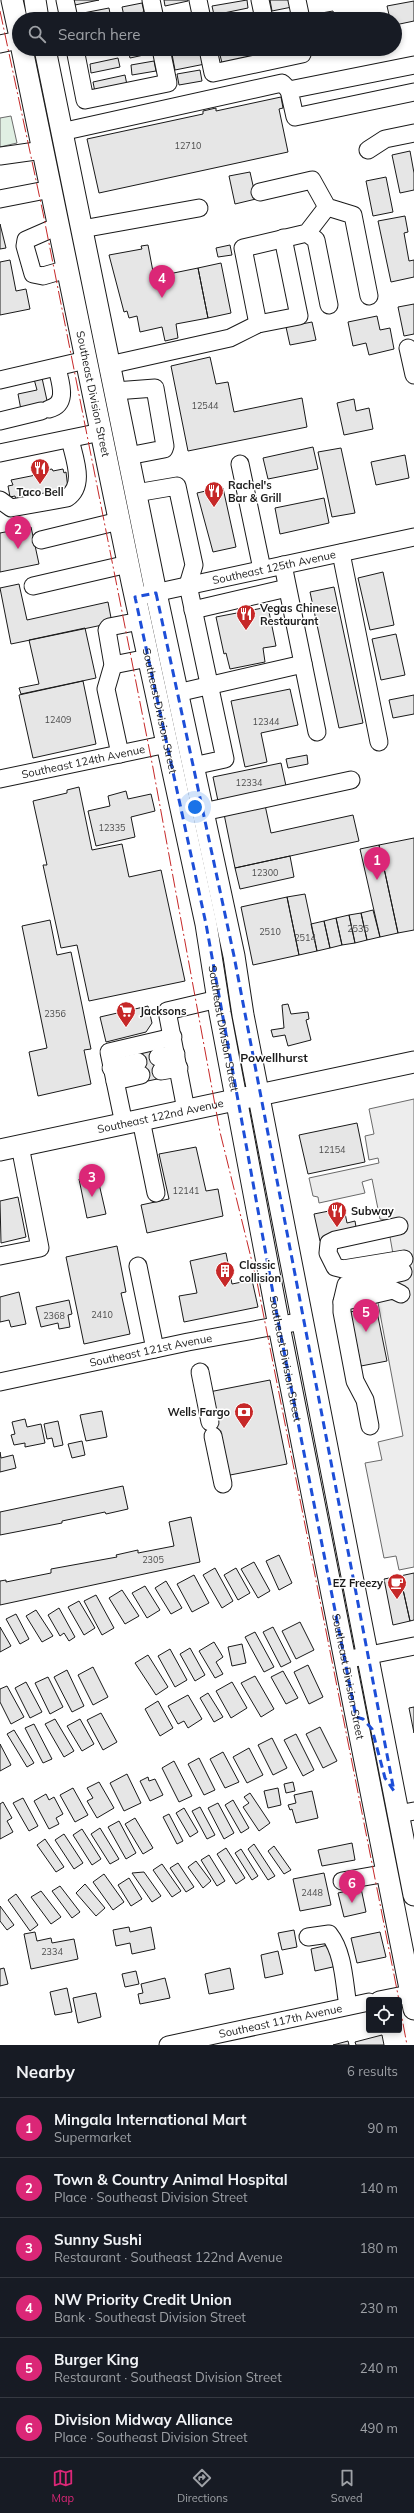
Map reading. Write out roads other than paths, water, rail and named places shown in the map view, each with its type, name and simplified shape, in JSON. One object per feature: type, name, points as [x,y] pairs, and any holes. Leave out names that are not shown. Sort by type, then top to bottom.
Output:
[{"type":"main road","points":[[12,0],[15,12]]},
{"type":"main road","points":[[35,0],[37,12]]},
{"type":"main road","name":"Southeast Division Street","points":[[23,56],[128,564],[204,917],[279,1326],[413,1999]]},
{"type":"main road","name":"Southeast Division Street","points":[[46,56],[156,593],[234,956],[259,1096],[394,1791],[406,1813],[413,1886]]},
{"type":"main road","points":[[167,744],[184,754],[193,766]]},
{"type":"main road","name":"Southeast 122nd Avenue","points":[[10,1148],[414,1062]]},
{"type":"main road","points":[[356,1717],[363,1719],[372,1729],[385,1778],[394,1791]]},
{"type":"street","points":[[65,0],[68,12]]},
{"type":"street","points":[[151,0],[154,12]]},
{"type":"street","points":[[198,0],[201,12]]},
{"type":"street","points":[[260,0],[263,12]]},
{"type":"street","points":[[297,0],[300,12]]},
{"type":"street","points":[[0,44],[12,41]]},
{"type":"street","points":[[76,56],[85,100],[168,83],[162,56]]},
{"type":"street","points":[[209,56],[213,73],[268,56]]},
{"type":"street","points":[[288,90],[414,64]]},
{"type":"street","points":[[62,132],[282,84],[288,90],[295,117],[414,92]]},
{"type":"street","points":[[368,150],[385,139],[414,133]]},
{"type":"street","points":[[0,156],[43,150]]},
{"type":"street","points":[[260,192],[312,180],[327,207],[353,215],[369,296]]},
{"type":"street","points":[[0,199],[51,189]]},
{"type":"street","points":[[258,324],[243,248],[307,233],[327,207]]},
{"type":"street","points":[[82,228],[199,208]]},
{"type":"street","points":[[58,226],[32,236],[26,240],[25,246],[33,274],[43,276],[67,269]]},
{"type":"street","points":[[307,233],[316,240],[329,305]]},
{"type":"street","points":[[109,365],[230,338],[258,324],[299,316],[283,238]]},
{"type":"street","points":[[408,348],[414,375]]},
{"type":"street","points":[[0,380],[57,368],[86,360]]},
{"type":"street","points":[[0,421],[45,410],[60,402],[62,394],[57,368]]},
{"type":"street","points":[[115,391],[155,388],[165,446],[164,449],[128,456]]},
{"type":"street","points":[[0,454],[101,432]]},
{"type":"street","points":[[0,500],[11,508],[67,498],[74,493],[78,484],[70,439]]},
{"type":"street","points":[[240,464],[262,569]]},
{"type":"street","points":[[136,493],[177,486],[194,565],[188,585],[225,759],[193,766]]},
{"type":"street","points":[[42,540],[119,521]]},
{"type":"street","name":"Southeast 125th Avenue","points":[[135,597],[414,537]]},
{"type":"street","points":[[341,553],[379,742]]},
{"type":"street","points":[[33,586],[128,564]]},
{"type":"street","points":[[283,565],[317,732]]},
{"type":"street","points":[[193,610],[287,588]]},
{"type":"street","points":[[120,754],[106,689],[113,665],[108,628],[140,621]]},
{"type":"street","points":[[113,665],[148,658]]},
{"type":"street","points":[[177,692],[303,664]]},
{"type":"street","name":"Southeast 124th Avenue","points":[[0,779],[167,744]]},
{"type":"street","points":[[203,812],[351,780]]},
{"type":"street","points":[[186,1110],[167,1011],[218,999]]},
{"type":"street","points":[[156,1193],[133,1122],[113,1074],[109,1052],[172,1037]]},
{"type":"street","points":[[160,1064],[177,1061]]},
{"type":"street","points":[[113,1074],[140,1068]]},
{"type":"street","points":[[0,1256],[40,1248],[10,1148]]},
{"type":"street","points":[[370,1426],[366,1400],[355,1381],[342,1312],[342,1302],[346,1285],[403,1265],[343,1269],[335,1267],[328,1253],[329,1243],[335,1240],[399,1226]]},
{"type":"street","points":[[138,1266],[155,1349]]},
{"type":"street","points":[[342,1302],[393,1290],[402,1294]]},
{"type":"street","name":"Southeast 121st Avenue","points":[[0,1382],[155,1349],[303,1321]]},
{"type":"street","points":[[200,1372],[223,1484]]},
{"type":"street","points":[[345,1660],[414,1646]]},
{"type":"street","points":[[342,1881],[387,1873]]},
{"type":"street","points":[[308,1937],[329,1934],[334,1940],[341,1963],[348,2006]]},
{"type":"street","points":[[402,1999],[413,1999]]},
{"type":"street","name":"Southeast 117th Avenue","points":[[168,2045],[366,2003]]},
{"type":"place","name":"NW Priority Credit Union","points":[[162,298]]},
{"type":"place","name":"Taco Bell","points":[[40,485]]},
{"type":"place","name":"Rachel's Bar & Grill","points":[[214,508]]},
{"type":"place","name":"Town & Country Animal Hospital","points":[[18,549]]},
{"type":"place","name":"Vegas Chinese Restaurant","points":[[246,631]]},
{"type":"place","name":"Mingala International Mart","points":[[377,880]]},
{"type":"place","name":"Jacksons","points":[[126,1028]]},
{"type":"place","name":"Sunny Sushi","points":[[92,1197]]},
{"type":"place","name":"Subway","points":[[337,1228]]},
{"type":"place","name":"Classic collision","points":[[225,1288]]},
{"type":"place","name":"Burger King","points":[[366,1332]]},
{"type":"place","name":"Wells Fargo","points":[[244,1429]]},
{"type":"place","name":"EZ Freezy","points":[[397,1600]]},
{"type":"place","name":"Division Midway Alliance","points":[[352,1903]]},
{"type":"district","name":"Powellhurst","points":[[274,1057]]}]
